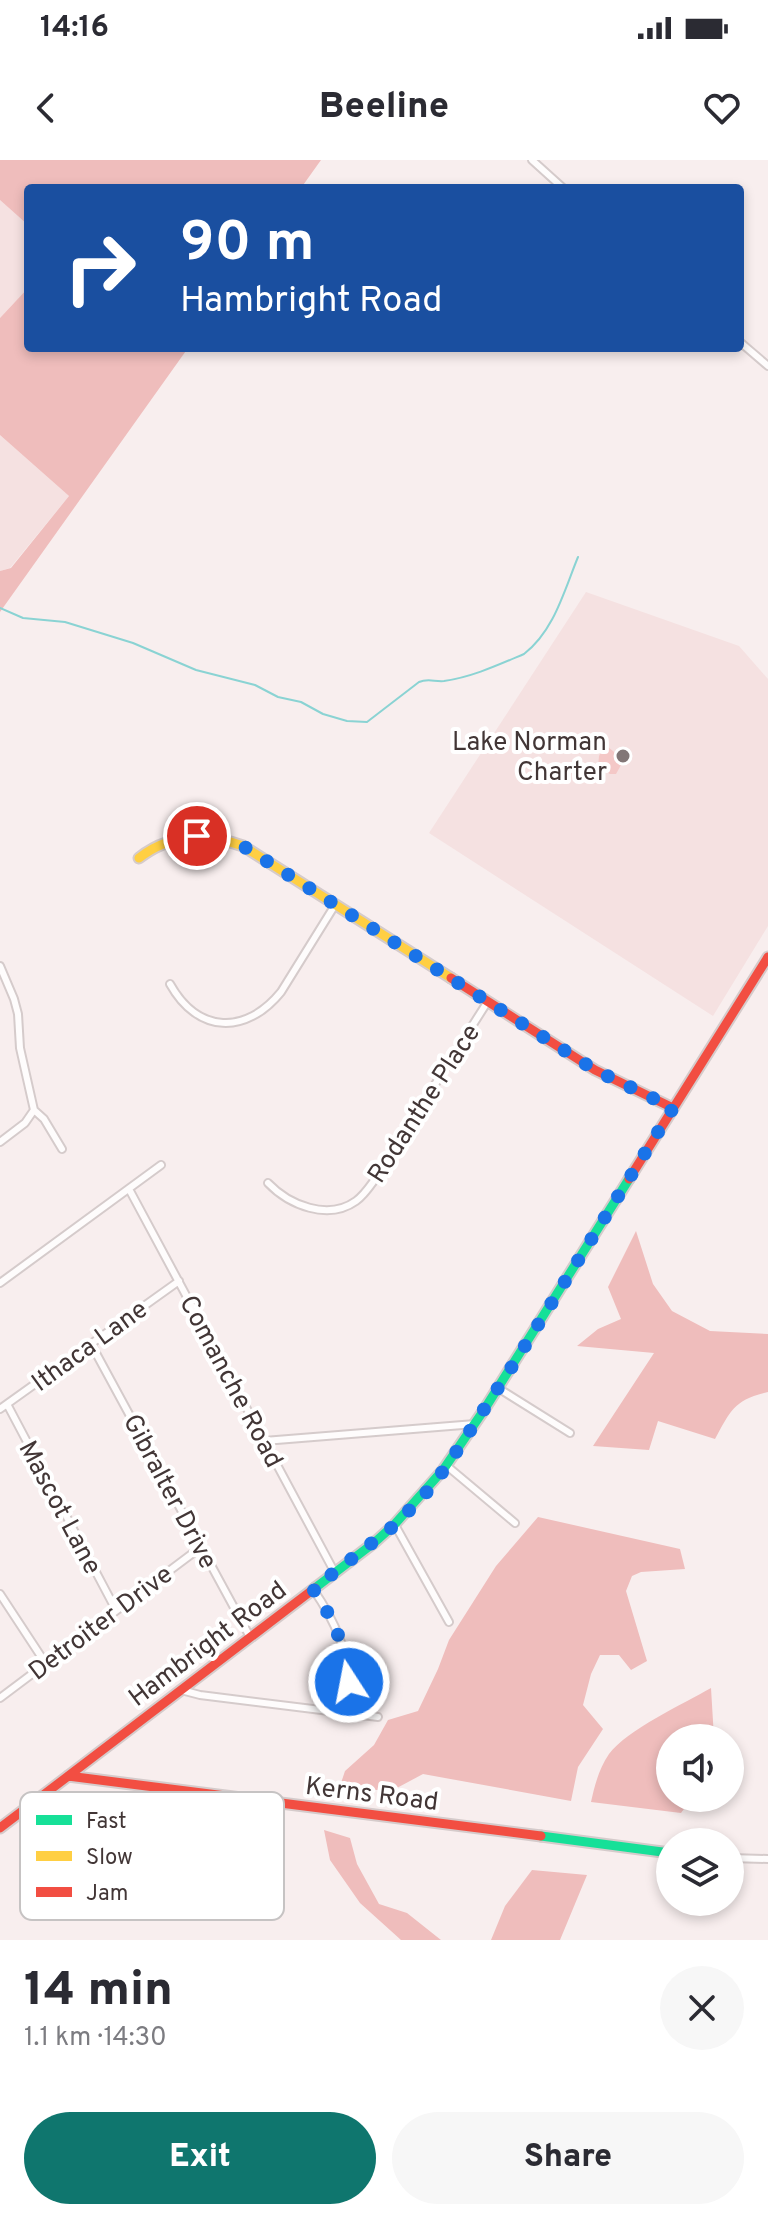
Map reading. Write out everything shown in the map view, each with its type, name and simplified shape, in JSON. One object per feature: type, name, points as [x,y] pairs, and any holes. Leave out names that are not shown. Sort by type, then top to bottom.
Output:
[{"type":"street","points":[[532,160],[559,184]]},
{"type":"street","points":[[744,345],[768,366]]},
{"type":"street","points":[[139,858],[153,847],[197,836],[243,846],[595,1070],[673,1108]]},
{"type":"street","points":[[170,984],[187,1009],[202,1017],[236,1022],[255,1016],[281,992],[335,905]]},
{"type":"street","name":"Hambright Road","points":[[48,1792],[335,1573],[395,1525],[426,1493],[498,1388],[768,957]]},
{"type":"street","points":[[0,966],[18,1014],[20,1048],[34,1110],[44,1119],[62,1149]]},
{"type":"street","name":"Rodanthe Place","points":[[268,1183],[291,1201],[311,1209],[344,1207],[359,1198],[373,1182],[488,1001]]},
{"type":"street","points":[[0,1142],[25,1123],[34,1110]]},
{"type":"street","points":[[0,1283],[161,1165]]},
{"type":"street","name":"Comanche Road","points":[[129,1189],[335,1573]]},
{"type":"street","name":"Ithaca Lane","points":[[0,1409],[179,1281]]},
{"type":"street","name":"Gibralter Drive","points":[[91,1344],[250,1637]]},
{"type":"street","points":[[498,1388],[570,1433]]},
{"type":"street","name":"Mascot Lane","points":[[7,1404],[116,1610]]},
{"type":"street","points":[[264,1441],[475,1424]]},
{"type":"street","points":[[447,1466],[515,1523]]},
{"type":"street","points":[[395,1525],[449,1622]]},
{"type":"street","name":"Detroiter Drive","points":[[0,1698],[201,1547]]},
{"type":"street","points":[[313,1589],[332,1619],[345,1653],[349,1682],[345,1713]]},
{"type":"street","points":[[0,1594],[46,1664]]},
{"type":"street","points":[[181,1690],[378,1717]]},
{"type":"street","name":"Kerns Road","points":[[68,1776],[193,1792]]},
{"type":"street","name":"Kerns Road","points":[[284,1804],[656,1851]]},
{"type":"street","name":"Hambright Road","points":[[0,1828],[20,1814]]},
{"type":"street","points":[[744,1858],[768,1859]]},
{"type":"shaded area","points":[[0,160],[321,160],[304,184],[24,184],[24,221],[0,200]]},
{"type":"shaded area","points":[[0,200],[24,221],[24,292],[0,318]]},
{"type":"shaded area","points":[[24,292],[24,352],[185,352],[0,612],[0,571],[11,568],[69,496],[0,435],[0,318]]},
{"type":"shaded area","points":[[0,435],[69,496],[10,568],[0,571]]},
{"type":"shaded area","name":"Lake Norman Charter","points":[[586,592],[739,646],[768,679],[768,926],[713,1016],[429,833]]},
{"type":"shaded area","points":[[608,747],[619,756],[621,765],[616,774],[598,767],[603,748]]},
{"type":"shaded area","points":[[636,1231],[653,1284],[672,1311],[710,1331],[768,1334],[768,1392],[748,1399],[735,1408],[715,1439],[658,1421],[649,1450],[593,1446],[654,1353],[577,1346],[598,1329],[621,1319],[608,1287]]},
{"type":"shaded area","points":[[538,1517],[680,1549],[685,1569],[641,1572],[632,1576],[626,1591],[647,1661],[631,1670],[619,1655],[600,1655],[591,1674],[583,1705],[603,1729],[578,1767],[571,1801],[423,1774],[395,1789],[338,1792],[345,1771],[374,1745],[388,1720],[418,1711],[449,1640],[496,1566]]},
{"type":"shaded area","points":[[711,1688],[713,1724],[656,1724],[656,1810],[591,1802],[609,1754],[656,1718]]},
{"type":"shaded area","points":[[324,1830],[350,1838],[357,1864],[379,1904],[407,1913],[441,1940],[401,1940],[360,1903],[330,1860]]},
{"type":"shaded area","points":[[532,1870],[587,1875],[560,1940],[491,1940],[505,1906]]},
{"type":"waterway","points":[[0,608],[23,618],[65,622],[133,643],[196,670],[255,685],[278,697],[301,702],[323,714],[347,721],[367,722],[419,682],[465,677],[524,654],[551,622],[578,557]]},
{"type":"traffic: fast","points":[[315,1588],[394,1525],[443,1470],[629,1179]]},
{"type":"traffic: fast","points":[[541,1836],[656,1851]]},
{"type":"traffic: slow","points":[[139,858],[164,844],[189,838],[216,839],[243,846],[451,978]]},
{"type":"traffic: jam","points":[[629,1179],[768,957]]},
{"type":"traffic: jam","points":[[451,978],[595,1070],[673,1108]]},
{"type":"traffic: jam","points":[[47,1792],[315,1588]]},
{"type":"traffic: jam","points":[[68,1776],[194,1792]]},
{"type":"traffic: jam","points":[[284,1803],[541,1836]]},
{"type":"traffic: jam","points":[[0,1828],[20,1813]]},
{"type":"place","name":"Lake Norman Charter","points":[[623,756]]},
{"type":"route","points":[[197,836],[243,846],[595,1070],[673,1108],[447,1466],[395,1525],[313,1589],[339,1636],[349,1682]]}]
